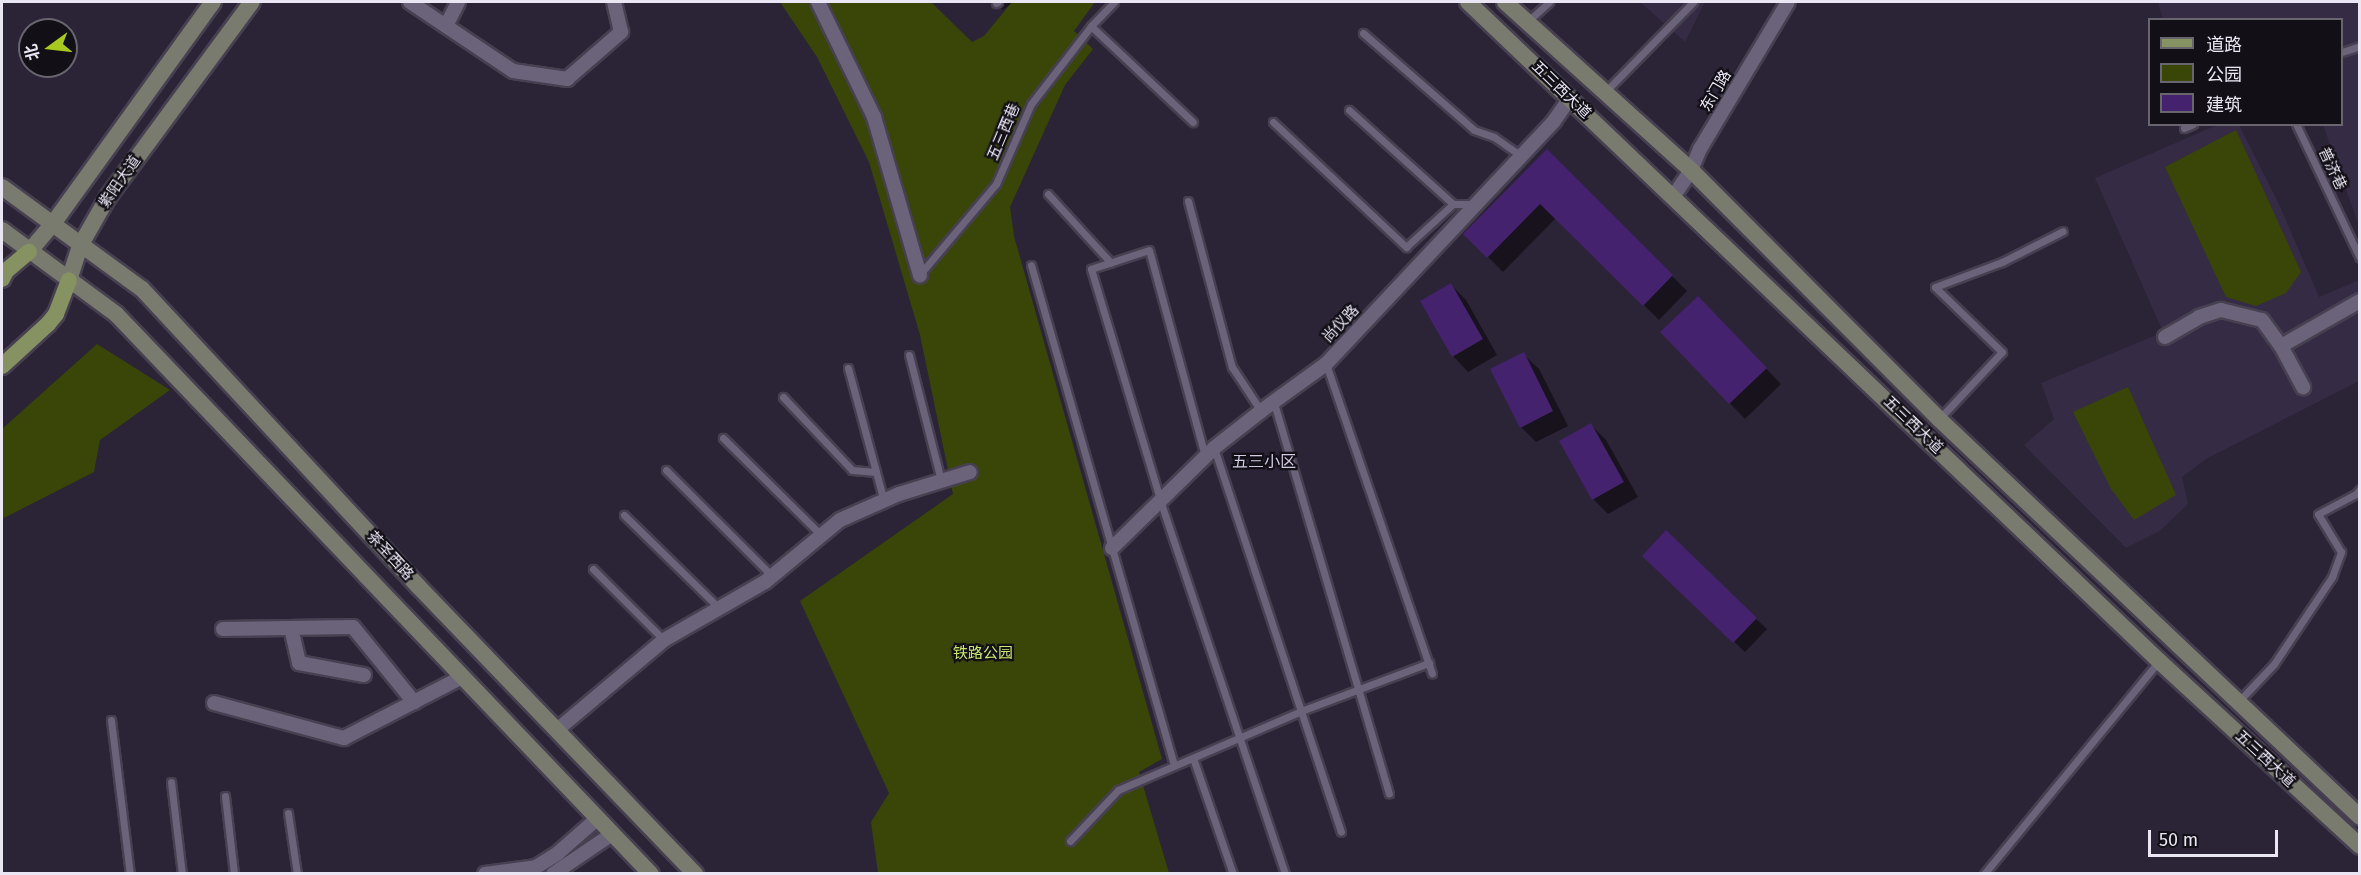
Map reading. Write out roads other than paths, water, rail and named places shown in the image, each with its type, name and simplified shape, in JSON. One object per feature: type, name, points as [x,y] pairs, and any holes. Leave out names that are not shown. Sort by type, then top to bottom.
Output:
[{"type":"main road","name":"紫阳大道","points":[[2,279],[6,271],[29,252],[52,225],[213,2]]},
{"type":"main road","name":"紫阳大道","points":[[2,366],[56,314],[80,246],[108,197],[252,2]]},
{"type":"main road","name":"五三西大道","points":[[1468,2],[2159,661],[2360,846]]},
{"type":"main road","name":"五三西大道","points":[[1505,2],[1692,170],[1939,419],[2360,817]]},
{"type":"main road","name":"茶圣西路","points":[[2,187],[142,289],[418,586],[695,873]]},
{"type":"main road","points":[[2,230],[116,314],[651,873]]},
{"type":"street","points":[[410,2],[513,71],[567,79],[621,32],[614,2]]},
{"type":"street","points":[[446,26],[458,2]]},
{"type":"street","points":[[818,2],[874,117],[920,275]]},
{"type":"street","name":"东门路","points":[[1673,197],[1692,170],[1700,149],[1788,2]]},
{"type":"street","name":"尚仪路","points":[[1112,548],[1210,453],[1261,411],[1326,364],[1554,121],[1570,98]]},
{"type":"street","points":[[2281,346],[2360,301]]},
{"type":"street","points":[[2165,337],[2199,317],[2222,310],[2262,320],[2281,346],[2303,387]]},
{"type":"street","points":[[556,730],[664,640],[772,576],[840,520],[884,501],[970,472]]},
{"type":"street","points":[[223,629],[353,627],[414,702]]},
{"type":"street","points":[[291,628],[299,663],[364,675]]},
{"type":"street","points":[[214,703],[344,738],[462,677]]},
{"type":"street","points":[[485,873],[536,867],[558,853],[598,819]]},
{"type":"street","points":[[553,873],[612,834]]},
{"type":"lane","name":"五三西巷","points":[[920,275],[996,184],[1031,104],[1091,26],[1114,2]]},
{"type":"lane","points":[[1527,22],[1549,2]]},
{"type":"lane","points":[[1605,92],[1693,2]]},
{"type":"lane","points":[[1091,26],[1193,122]]},
{"type":"lane","points":[[1363,33],[1474,130],[1494,137],[1521,156]]},
{"type":"lane","points":[[2343,52],[2360,46]]},
{"type":"lane","points":[[1349,110],[1453,204],[1476,204]]},
{"type":"lane","points":[[1273,122],[1406,247],[1453,204]]},
{"type":"lane","points":[[2184,128],[2188,126]]},
{"type":"lane","name":"普济巷","points":[[2297,126],[2360,258]]},
{"type":"lane","points":[[1048,194],[1111,263]]},
{"type":"lane","points":[[1188,201],[1232,367],[1261,411]]},
{"type":"lane","points":[[1939,419],[2001,352],[1935,287],[2002,262],[2063,231]]},
{"type":"lane","points":[[1285,873],[1161,503],[1091,269],[1149,250],[1210,453],[1341,831]]},
{"type":"lane","points":[[1031,265],[1174,765]]},
{"type":"lane","points":[[909,355],[941,481]]},
{"type":"lane","points":[[1326,364],[1432,673]]},
{"type":"lane","points":[[848,368],[884,501]]},
{"type":"lane","points":[[783,397],[852,470],[876,472]]},
{"type":"lane","points":[[1274,403],[1356,689],[1389,793]]},
{"type":"lane","points":[[723,438],[821,535]]},
{"type":"lane","points":[[666,470],[772,576]]},
{"type":"lane","points":[[2238,702],[2274,664],[2332,577],[2341,552],[2318,514],[2356,494],[2360,489]]},
{"type":"lane","points":[[624,514],[719,608]]},
{"type":"lane","points":[[592,569],[664,640]]},
{"type":"lane","points":[[1984,873],[2159,661]]},
{"type":"lane","points":[[1070,841],[1118,790],[1301,711],[1429,663]]},
{"type":"lane","points":[[111,720],[130,873]]},
{"type":"lane","points":[[1193,758],[1233,873]]},
{"type":"lane","points":[[171,782],[182,873]]},
{"type":"lane","points":[[225,796],[234,873]]},
{"type":"lane","points":[[288,813],[297,873]]},
{"type":"district","name":"五三小区","points":[[1264,462]]},
{"type":"park label","name":"铁路公园","points":[[983,654]]}]
